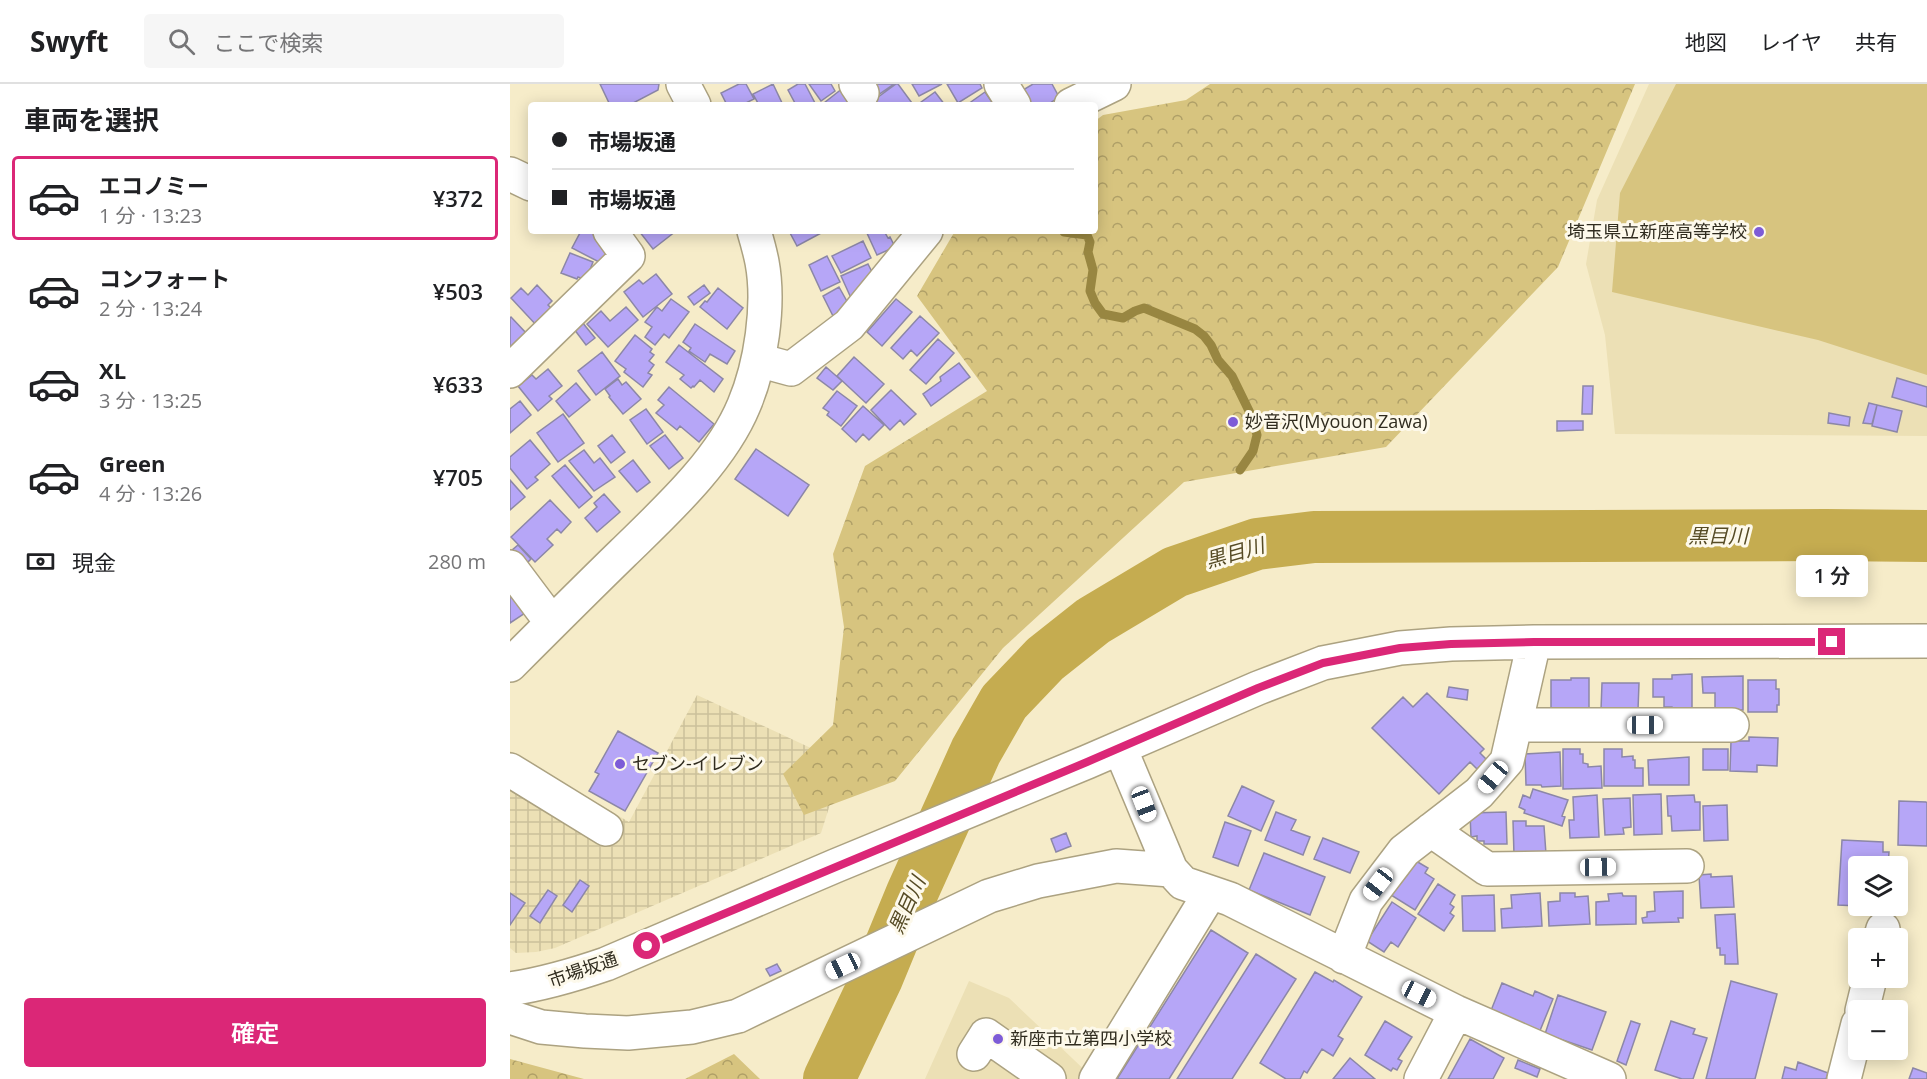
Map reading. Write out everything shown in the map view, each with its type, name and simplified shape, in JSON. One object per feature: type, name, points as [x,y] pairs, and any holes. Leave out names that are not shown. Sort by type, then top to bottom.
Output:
[{"type":"street","points":[[683,84],[692,102]]},
{"type":"street","points":[[1001,84],[1012,102]]},
{"type":"street","points":[[1077,102],[1114,84]]},
{"type":"street","points":[[510,174],[528,183]]},
{"type":"street","points":[[510,371],[628,256],[612,234]]},
{"type":"street","points":[[510,665],[659,518],[691,483],[720,448],[744,406],[758,360],[765,303],[763,263],[755,234]]},
{"type":"street","points":[[758,360],[791,369],[849,325],[924,234]]},
{"type":"street","points":[[510,567],[552,623]]},
{"type":"street","name":"市場坂通","points":[[510,989],[562,979],[606,964],[1258,688],[1323,663],[1400,648],[1451,644],[1927,641]]},
{"type":"street","points":[[1344,957],[1365,901],[1404,851],[1479,793],[1507,761],[1534,642]]},
{"type":"street","points":[[1515,725],[1732,724]]},
{"type":"street","points":[[1120,748],[1171,870],[1183,884],[1230,899],[1456,1012],[1607,1079]]},
{"type":"street","points":[[510,770],[606,829]]},
{"type":"street","points":[[1431,830],[1487,869],[1687,866]]},
{"type":"street","points":[[510,1017],[541,1027],[628,1034],[692,1027],[738,1016],[989,896],[1038,881],[1116,866],[1171,870]]},
{"type":"street","points":[[1096,1079],[1210,893]]},
{"type":"street","points":[[1421,1079],[1456,1012]]},
{"type":"street","points":[[974,1054],[986,1035],[1048,1079]]},
{"type":"street","points":[[1844,1079],[1849,1060]]},
{"type":"shaded area","name":"埼玉県立新座高等学校","points":[[1649,84],[1927,84],[1927,436],[1615,434],[1605,335],[1586,264],[1597,200]]},
{"type":"shaded area","points":[[697,695],[843,763],[821,833],[555,948],[516,953],[510,948],[510,751],[629,822]]},
{"type":"shaded area","name":"新座市立第四小学校","points":[[969,981],[1009,998],[1094,1079],[925,1079]]},
{"type":"green space","points":[[1210,84],[1635,84],[1558,267],[1386,447],[1184,482],[1003,648],[895,781],[804,815],[783,774],[833,725],[844,627],[833,554],[865,466],[987,391],[917,296],[953,234],[1098,234],[1098,119],[1103,115],[1186,100]]},
{"type":"green space","name":"埼玉県立新座高等学校","points":[[1676,84],[1927,84],[1927,375],[1818,340],[1612,292],[1620,193]]},
{"type":"green space","points":[[734,1054],[760,1079],[685,1079]]},
{"type":"green space","points":[[510,1059],[584,1079],[510,1079]]},
{"type":"building","points":[[600,84],[659,84],[658,90],[635,102],[609,102]]},
{"type":"building","points":[[739,84],[746,84],[754,99],[748,102],[726,102],[721,93]]},
{"type":"building","points":[[773,84],[782,102],[757,102],[753,94]]},
{"type":"building","points":[[798,84],[805,84],[814,102],[794,102],[788,90]]},
{"type":"building","points":[[809,84],[831,84],[835,91],[821,101]]},
{"type":"building","points":[[871,84],[894,84],[878,95]]},
{"type":"building","points":[[898,84],[911,102],[871,102]]},
{"type":"building","points":[[912,84],[942,84],[919,96]]},
{"type":"building","points":[[947,84],[980,84],[982,88],[957,102]]},
{"type":"building","points":[[1033,84],[1052,84],[1059,97],[1052,102],[1030,102],[1023,90]]},
{"type":"building","points":[[843,88],[854,102],[825,102]]},
{"type":"building","points":[[935,92],[943,102],[921,102]]},
{"type":"building","points":[[985,92],[992,102],[971,102]]},
{"type":"building","points":[[579,234],[598,234],[609,246],[601,263],[572,248]]},
{"type":"building","points":[[641,234],[672,234],[653,249]]},
{"type":"building","points":[[791,234],[819,234],[797,246]]},
{"type":"building","points":[[867,234],[886,234],[895,247],[877,255]]},
{"type":"building","points":[[863,241],[871,258],[841,273],[832,256]]},
{"type":"building","points":[[570,253],[593,262],[586,280],[561,273]]},
{"type":"building","points":[[827,256],[840,282],[821,291],[809,265]]},
{"type":"building","points":[[868,264],[874,276],[851,298],[841,276]]},
{"type":"building","points":[[656,274],[672,294],[643,317],[624,292],[639,280],[643,284]]},
{"type":"building","points":[[537,285],[552,301],[548,305],[554,311],[538,327],[511,298],[521,288],[528,295]]},
{"type":"building","points":[[704,285],[710,293],[694,305],[688,297]]},
{"type":"building","points":[[839,287],[849,305],[845,310],[833,316],[823,296]]},
{"type":"building","points":[[718,288],[743,308],[727,329],[700,307]]},
{"type":"building","points":[[671,299],[689,312],[669,338],[664,334],[655,345],[645,337],[652,327],[645,322],[657,307],[662,311]]},
{"type":"building","points":[[896,299],[912,312],[882,346],[867,332]]},
{"type":"building","points":[[626,307],[638,320],[608,347],[587,324],[601,311],[610,321]]},
{"type":"building","points":[[920,316],[939,333],[917,356],[911,350],[903,359],[891,348]]},
{"type":"building","points":[[510,318],[527,334],[510,349]]},
{"type":"building","points":[[582,322],[595,338],[586,345],[574,329]]},
{"type":"building","points":[[695,324],[735,351],[727,364],[710,354],[705,362],[689,351],[691,348],[683,342]]},
{"type":"building","points":[[635,335],[652,349],[650,352],[654,355],[649,361],[654,365],[648,373],[652,375],[643,387],[624,372],[626,369],[615,361]]},
{"type":"building","points":[[938,339],[954,353],[926,384],[910,370]]},
{"type":"building","points":[[679,345],[723,379],[714,392],[700,380],[691,388],[680,379],[684,375],[666,362]]},
{"type":"building","points":[[602,352],[620,376],[596,395],[578,371]]},
{"type":"building","points":[[854,357],[884,384],[866,403],[837,376]]},
{"type":"building","points":[[959,363],[970,377],[931,406],[923,394],[941,381],[940,377]]},
{"type":"building","points":[[826,367],[842,381],[833,390],[817,378]]},
{"type":"building","points":[[548,369],[562,386],[549,396],[552,399],[538,411],[518,386],[532,375],[536,379]]},
{"type":"building","points":[[1897,378],[1927,387],[1927,407],[1892,397]]},
{"type":"building","points":[[618,379],[622,385],[626,382],[641,399],[623,414],[605,389]]},
{"type":"building","points":[[576,383],[590,400],[569,417],[556,401]]},
{"type":"building","points":[[1583,386],[1593,386],[1592,414],[1582,414]]},
{"type":"building","points":[[669,387],[714,424],[699,442],[680,426],[677,430],[656,413],[664,405],[658,400]]},
{"type":"building","points":[[891,390],[916,414],[904,425],[900,420],[890,430],[871,410]]},
{"type":"building","points":[[837,391],[857,406],[841,426],[827,415],[829,412],[823,408]]},
{"type":"building","points":[[520,401],[531,415],[510,433],[510,409]]},
{"type":"building","points":[[1869,403],[1877,405],[1872,424],[1863,423]]},
{"type":"building","points":[[1877,405],[1902,411],[1897,432],[1872,426]]},
{"type":"building","points":[[863,406],[884,425],[869,440],[863,434],[856,442],[842,429]]},
{"type":"building","points":[[646,409],[663,432],[647,444],[630,420]]},
{"type":"building","points":[[1829,413],[1850,417],[1849,426],[1828,423]]},
{"type":"building","points":[[563,414],[584,443],[558,462],[537,433]]},
{"type":"building","points":[[1557,421],[1583,421],[1583,430],[1557,431]]},
{"type":"building","points":[[612,435],[625,452],[611,463],[598,446]]},
{"type":"building","points":[[665,435],[683,458],[669,469],[650,446]]},
{"type":"building","points":[[530,440],[550,464],[535,477],[538,480],[527,489],[510,468],[510,457]]},
{"type":"building","points":[[756,449],[809,485],[788,516],[735,479]]},
{"type":"building","points":[[584,450],[594,463],[600,458],[615,477],[594,491],[569,461]]},
{"type":"building","points":[[633,460],[650,482],[637,492],[619,471]]},
{"type":"building","points":[[565,465],[592,497],[579,508],[552,476]]},
{"type":"building","points":[[510,480],[525,497],[510,510]]},
{"type":"building","points":[[604,494],[620,512],[597,532],[585,518],[597,507],[594,503]]},
{"type":"building","points":[[550,500],[571,522],[561,533],[557,529],[547,539],[553,545],[535,562],[511,537]]},
{"type":"building","points":[[518,545],[531,559],[525,565],[511,551]]},
{"type":"building","points":[[510,592],[525,613],[510,623]]},
{"type":"building","points":[[1692,674],[1692,712],[1673,713],[1672,707],[1664,707],[1664,697],[1653,697],[1653,679],[1672,679],[1672,675]]},
{"type":"building","points":[[1743,676],[1743,710],[1715,710],[1715,693],[1703,693],[1702,677]]},
{"type":"building","points":[[1571,678],[1589,678],[1589,711],[1551,711],[1551,680],[1571,680]]},
{"type":"building","points":[[1748,680],[1776,680],[1776,689],[1779,689],[1777,712],[1748,712]]},
{"type":"building","points":[[1602,683],[1639,683],[1638,710],[1601,710]]},
{"type":"building","points":[[1449,687],[1468,690],[1467,700],[1447,697]]},
{"type":"building","points":[[1427,693],[1484,749],[1480,753],[1487,760],[1477,769],[1470,762],[1439,794],[1372,728],[1403,697],[1413,707]]},
{"type":"building","points":[[618,731],[658,753],[625,811],[589,791],[599,774],[595,772]]},
{"type":"building","points":[[1749,737],[1778,738],[1777,766],[1757,765],[1757,772],[1730,771],[1731,741],[1749,741]]},
{"type":"building","points":[[1563,749],[1580,749],[1580,754],[1583,754],[1583,763],[1588,764],[1588,767],[1601,766],[1602,788],[1563,789]]},
{"type":"building","points":[[1604,749],[1622,749],[1622,757],[1633,756],[1635,768],[1643,768],[1643,786],[1604,786]]},
{"type":"building","points":[[1703,749],[1728,749],[1728,770],[1703,770]]},
{"type":"building","points":[[1560,752],[1561,786],[1526,785],[1525,754]]},
{"type":"building","points":[[1689,757],[1689,785],[1649,785],[1648,760]]},
{"type":"building","points":[[1242,786],[1274,801],[1261,831],[1228,816]]},
{"type":"building","points":[[1533,789],[1568,800],[1562,816],[1565,817],[1562,826],[1524,813],[1525,810],[1519,807],[1523,795],[1530,798]]},
{"type":"building","points":[[1661,794],[1662,834],[1634,835],[1633,795]]},
{"type":"building","points":[[1597,795],[1599,837],[1570,838],[1569,820],[1574,820],[1573,797]]},
{"type":"building","points":[[1694,795],[1695,802],[1700,802],[1700,830],[1672,831],[1671,816],[1668,816],[1667,796]]},
{"type":"building","points":[[1630,798],[1631,827],[1623,828],[1624,834],[1605,835],[1603,799]]},
{"type":"building","points":[[1899,801],[1927,803],[1927,846],[1898,845]]},
{"type":"building","points":[[1727,805],[1728,840],[1704,841],[1703,806]]},
{"type":"building","points":[[1276,812],[1296,820],[1291,830],[1310,837],[1303,855],[1265,840]]},
{"type":"building","points":[[1506,812],[1507,844],[1484,844],[1484,841],[1477,841],[1477,836],[1471,837],[1470,813]]},
{"type":"building","points":[[1513,821],[1526,821],[1526,826],[1544,826],[1546,854],[1514,855]]},
{"type":"building","points":[[1225,822],[1251,831],[1238,866],[1213,857]]},
{"type":"building","points":[[1066,833],[1071,846],[1056,852],[1051,839]]},
{"type":"building","points":[[1323,838],[1359,852],[1350,873],[1314,859]]},
{"type":"building","points":[[1842,840],[1883,842],[1883,852],[1889,852],[1889,856],[1848,856],[1848,906],[1838,905]]},
{"type":"building","points":[[1264,853],[1325,877],[1310,915],[1249,890]]},
{"type":"building","points":[[1416,861],[1428,868],[1425,873],[1434,879],[1415,910],[1391,895]]},
{"type":"building","points":[[1711,874],[1711,877],[1732,876],[1734,907],[1701,908],[1699,875]]},
{"type":"building","points":[[580,880],[589,886],[572,912],[563,905]]},
{"type":"building","points":[[1438,884],[1455,895],[1450,904],[1454,907],[1450,913],[1454,916],[1444,931],[1418,914]]},
{"type":"building","points":[[548,890],[557,896],[540,923],[530,916]]},
{"type":"building","points":[[1683,891],[1683,918],[1678,918],[1679,922],[1643,923],[1642,918],[1647,917],[1647,912],[1655,911],[1654,892]]},
{"type":"building","points":[[510,893],[525,903],[510,925]]},
{"type":"building","points":[[1540,893],[1542,926],[1502,928],[1501,909],[1512,908],[1511,895]]},
{"type":"building","points":[[1560,893],[1575,893],[1575,897],[1588,896],[1590,924],[1549,926],[1548,902],[1560,901]]},
{"type":"building","points":[[1622,893],[1623,896],[1636,896],[1636,924],[1596,925],[1596,902],[1609,901],[1608,894]]},
{"type":"building","points":[[1494,895],[1495,931],[1463,931],[1462,896]]},
{"type":"building","points":[[1392,902],[1416,918],[1398,947],[1391,942],[1384,952],[1367,941]]},
{"type":"building","points":[[1735,914],[1738,964],[1725,964],[1725,955],[1720,955],[1720,948],[1717,948],[1715,915]]},
{"type":"building","points":[[1211,930],[1248,953],[1169,1079],[1117,1079]]},
{"type":"building","points":[[1256,954],[1296,979],[1232,1079],[1177,1079]]},
{"type":"building","points":[[777,964],[781,971],[770,976],[766,969]]},
{"type":"building","points":[[1315,972],[1333,982],[1334,980],[1362,997],[1338,1036],[1343,1039],[1333,1056],[1322,1049],[1307,1073],[1304,1071],[1300,1079],[1286,1079],[1260,1063]]},
{"type":"building","points":[[1731,981],[1777,994],[1755,1079],[1706,1079]]},
{"type":"building","points":[[1502,983],[1533,996],[1535,991],[1553,999],[1539,1033],[1490,1013]]},
{"type":"building","points":[[1558,995],[1606,1012],[1592,1050],[1545,1034]]},
{"type":"building","points":[[1385,1021],[1412,1037],[1398,1059],[1402,1061],[1397,1070],[1393,1068],[1391,1071],[1365,1055]]},
{"type":"building","points":[[1631,1021],[1640,1024],[1626,1065],[1617,1061]]},
{"type":"building","points":[[1671,1021],[1695,1029],[1693,1034],[1707,1038],[1693,1079],[1682,1079],[1655,1070]]},
{"type":"building","points":[[1470,1039],[1504,1058],[1493,1079],[1448,1079]]},
{"type":"building","points":[[1350,1058],[1375,1079],[1333,1079]]},
{"type":"building","points":[[1518,1060],[1540,1069],[1537,1077],[1515,1068]]},
{"type":"building","points":[[1798,1062],[1828,1073],[1826,1079],[1782,1079],[1785,1067],[1796,1070]]},
{"type":"building","points":[[1913,1068],[1927,1073],[1927,1079],[1909,1079]]},
{"type":"waterway","points":[[1079,234],[1087,235],[1090,242],[1088,252],[1093,270],[1090,291],[1103,314],[1123,318],[1144,308],[1195,329],[1211,345],[1218,360],[1232,376],[1252,417],[1257,435],[1253,451],[1240,470]]},
{"type":"waterway","points":[[1254,529],[1257,544]]},
{"type":"waterway","name":"黒目川","points":[[829,1079],[877,978],[912,893],[976,751],[1004,702],[1045,659],[1093,621],[1175,572],[1257,544],[1314,537],[1927,536]]},
{"type":"place","name":"埼玉県立新座高等学校","points":[[1759,232]]},
{"type":"place","name":"妙音沢(Myouon Zawa)","points":[[1233,422]]},
{"type":"place","name":"セブン-イレブン","points":[[620,764]]},
{"type":"place","name":"新座市立第四小学校","points":[[998,1039]]},
{"type":"route","points":[[647,946],[1258,688],[1323,663],[1400,648],[1451,644],[1832,642]]}]
